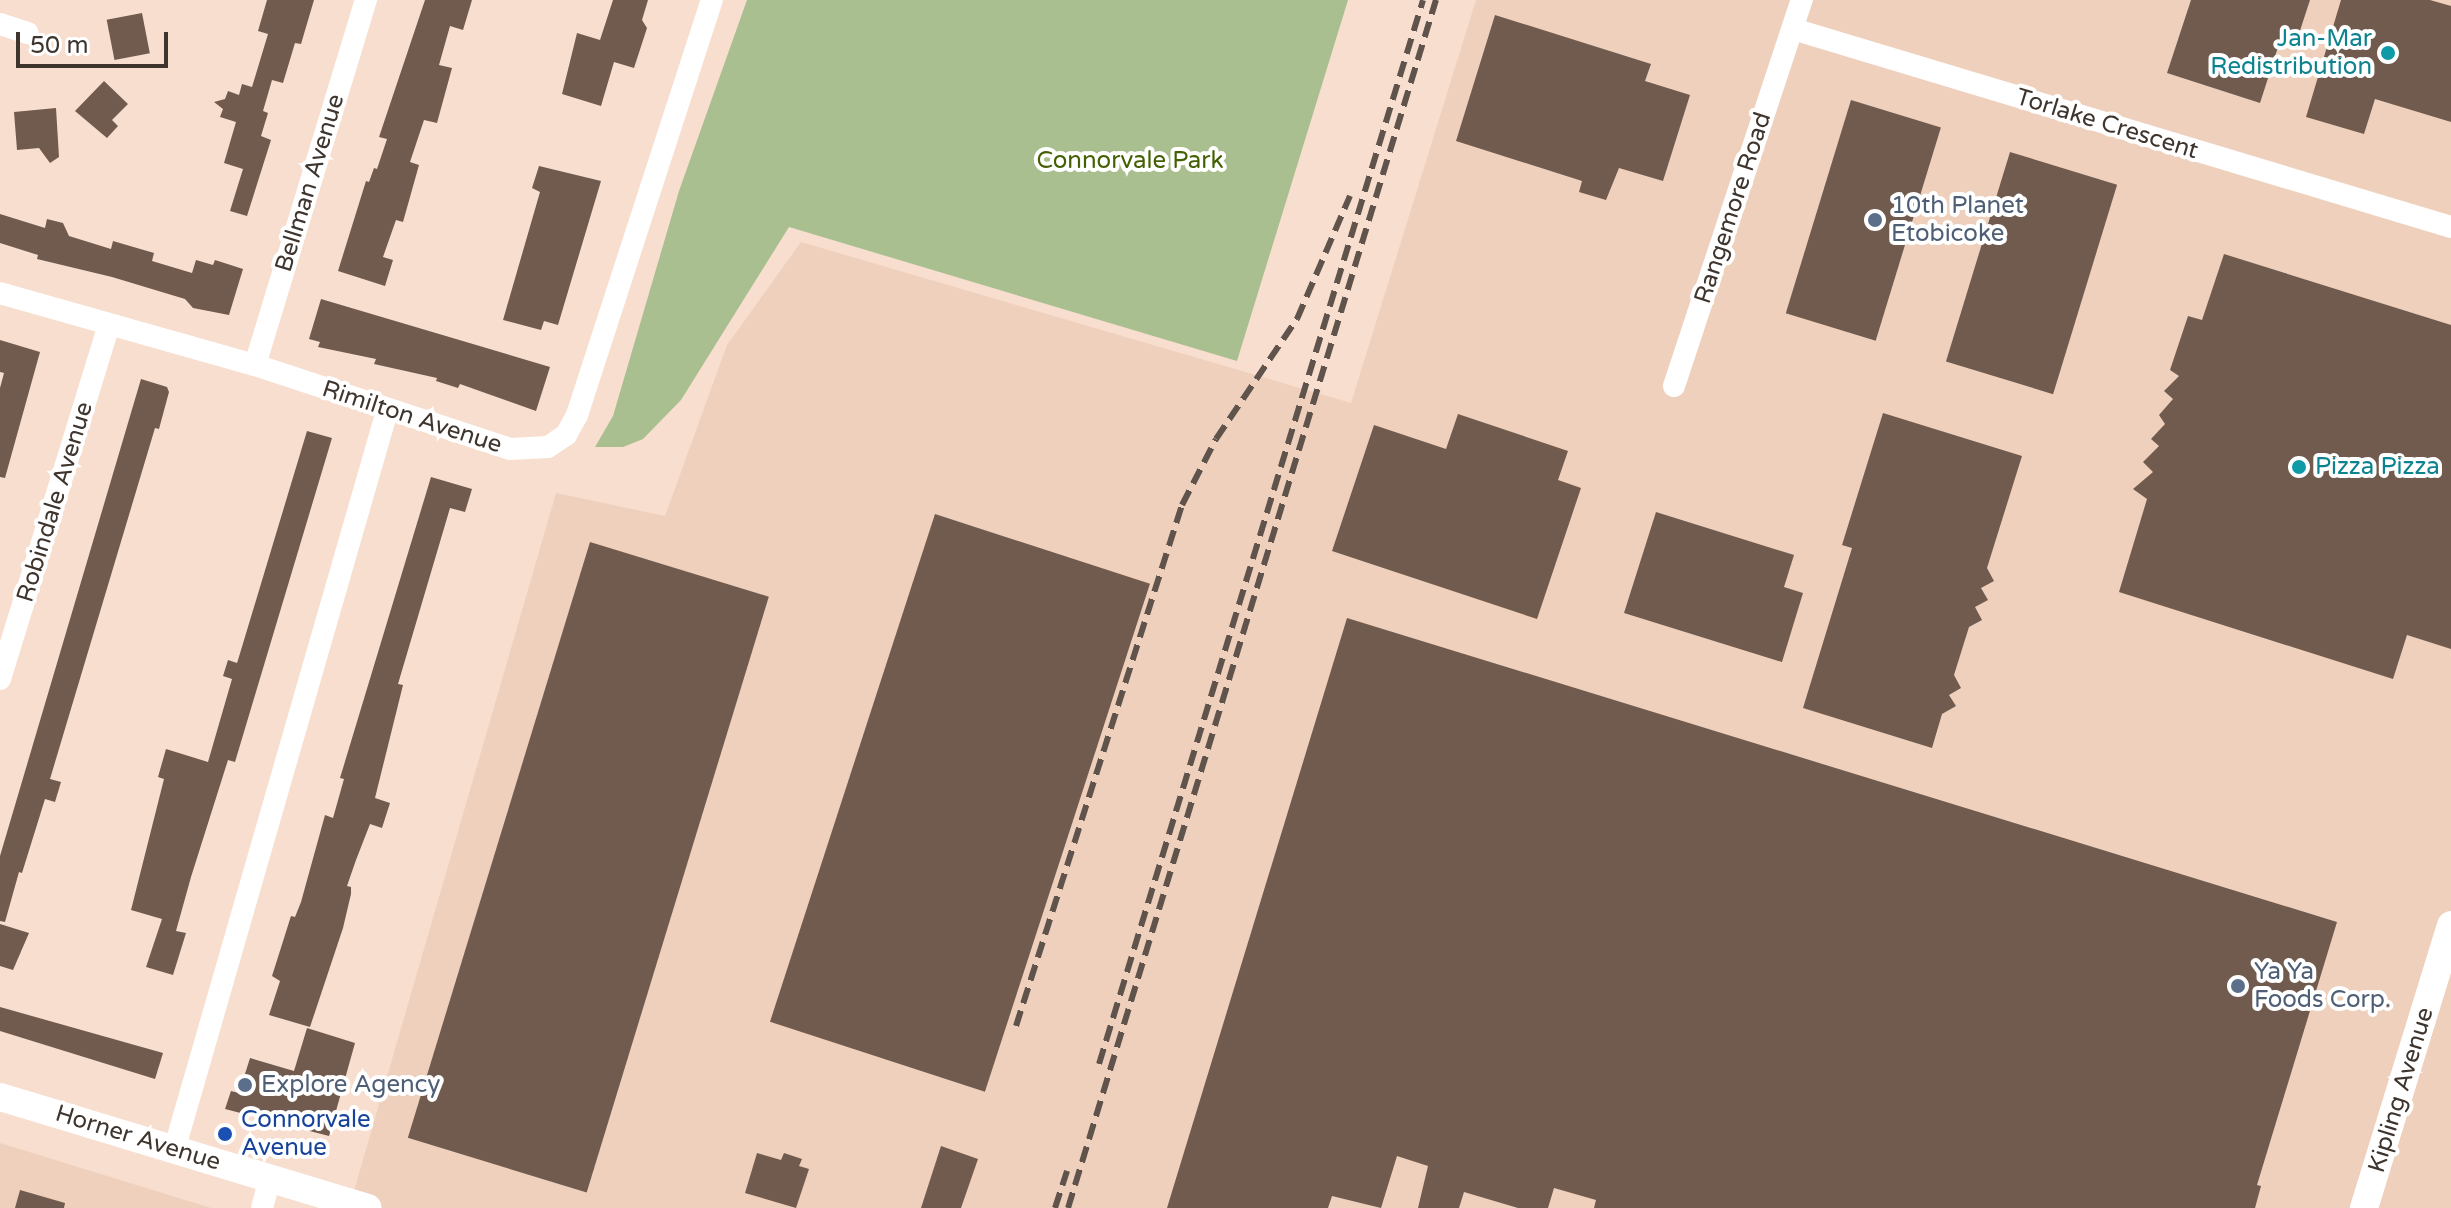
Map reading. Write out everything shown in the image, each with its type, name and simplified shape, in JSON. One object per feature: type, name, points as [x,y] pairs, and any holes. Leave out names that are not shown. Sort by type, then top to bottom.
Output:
[{"type":"main road","name":"Kipling Avenue","points":[[2364,1208],[2451,925]]},
{"type":"main road","name":"Horner Avenue","points":[[0,1097],[175,1147],[368,1208]]},
{"type":"street","name":"Bellman Avenue","points":[[255,365],[366,0]]},
{"type":"street","name":"Rimilton Avenue","points":[[0,293],[255,365],[510,449],[548,447],[571,429],[712,0]]},
{"type":"street","points":[[1793,29],[1802,0]]},
{"type":"street","points":[[0,24],[28,33]]},
{"type":"street","name":"Torlake Crescent","points":[[1793,29],[2451,227]]},
{"type":"street","name":"Rangemore Road","points":[[1674,386],[1793,29]]},
{"type":"street","name":"Robindale Avenue","points":[[0,679],[109,325]]},
{"type":"street","points":[[175,1147],[387,411]]},
{"type":"street","points":[[262,1208],[270,1179]]},
{"type":"shaded area","points":[[1476,0],[2451,0],[2451,1208],[349,1208],[556,493],[665,516],[727,345],[801,242],[1351,403]]},
{"type":"shaded area","points":[[0,1143],[211,1208],[0,1208]]},
{"type":"green space","name":"Connorvale Park","points":[[747,0],[1348,0],[1237,361],[789,227],[681,400],[643,439],[623,447],[595,447],[613,416],[679,191]]},
{"type":"building","points":[[267,0],[314,0],[301,44],[295,43],[283,83],[272,80],[263,111],[268,113],[261,136],[271,140],[247,216],[230,211],[243,169],[224,163],[236,122],[220,117],[223,109],[214,102],[225,99],[228,91],[239,95],[242,84],[252,87],[268,34],[258,31]]},
{"type":"building","points":[[425,0],[472,0],[463,30],[450,26],[439,65],[452,68],[437,123],[424,120],[410,162],[419,165],[403,222],[396,220],[383,257],[393,260],[385,286],[338,271],[366,181],[369,182],[374,168],[377,169],[387,139],[379,137]]},
{"type":"building","points":[[613,0],[648,0],[642,20],[647,28],[634,68],[614,62],[601,106],[562,94],[577,33],[600,40]]},
{"type":"building","points":[[2191,0],[2310,0],[2295,46],[2280,41],[2260,103],[2167,73]]},
{"type":"building","name":"Jan-Mar Redistribution","points":[[2341,0],[2430,0],[2451,6],[2451,122],[2375,99],[2364,134],[2306,117]]},
{"type":"building","points":[[142,13],[150,53],[114,60],[107,20]]},
{"type":"building","points":[[1495,15],[1651,64],[1645,81],[1690,95],[1663,181],[1619,168],[1606,200],[1579,192],[1582,181],[1456,141]]},
{"type":"building","points":[[104,81],[128,104],[112,120],[118,126],[107,138],[75,111]]},
{"type":"building","points":[[1851,100],[1941,127],[1876,341],[1786,313]]},
{"type":"building","points":[[56,108],[59,157],[50,163],[39,148],[17,150],[14,112]]},
{"type":"building","points":[[2010,152],[2117,185],[2053,394],[1946,361]]},
{"type":"building","points":[[539,166],[601,181],[558,325],[544,321],[541,330],[503,320],[540,192],[532,188]]},
{"type":"building","points":[[0,214],[45,228],[47,219],[63,223],[69,236],[111,249],[113,241],[154,253],[152,261],[192,273],[196,260],[213,265],[215,260],[243,269],[229,315],[193,308],[185,299],[112,277],[37,259],[38,255],[0,243]]},
{"type":"building","name":"Pizza Pizza","points":[[2224,254],[2451,325],[2451,649],[2407,635],[2393,679],[2119,592],[2147,499],[2133,489],[2153,472],[2143,462],[2159,446],[2151,439],[2165,424],[2159,415],[2173,399],[2164,391],[2179,376],[2170,370],[2188,316],[2202,320]]},
{"type":"building","points":[[321,299],[550,367],[536,411],[460,384],[458,388],[436,381],[437,378],[374,364],[376,359],[318,347],[320,342],[309,339]]},
{"type":"building","points":[[0,340],[40,352],[5,478],[0,477],[0,388],[4,373],[0,372]]},
{"type":"building","points":[[141,379],[167,387],[169,392],[159,429],[155,428],[50,779],[61,782],[55,802],[45,799],[5,922],[0,921],[0,856]]},
{"type":"building","points":[[1883,413],[2022,456],[1987,568],[1994,581],[1981,588],[1988,600],[1975,607],[1982,620],[1969,627],[1954,675],[1961,688],[1949,695],[1956,706],[1942,714],[1932,748],[1803,708],[1852,548],[1842,545]]},
{"type":"building","points":[[1458,414],[1568,451],[1558,480],[1581,488],[1537,619],[1332,551],[1374,425],[1446,449]]},
{"type":"building","points":[[307,431],[332,438],[235,762],[228,760],[191,877],[176,931],[186,933],[173,975],[146,967],[162,919],[131,910],[164,779],[158,777],[166,749],[208,762],[232,679],[223,676],[228,660],[237,663]]},
{"type":"building","points":[[431,477],[472,489],[465,512],[450,508],[398,684],[403,685],[375,798],[390,803],[382,828],[370,824],[356,860],[347,886],[351,887],[351,894],[343,928],[310,1027],[269,1015],[280,981],[272,976],[291,916],[295,917],[301,902],[325,815],[333,818],[344,779],[340,778]]},
{"type":"building","points":[[1656,512],[1794,555],[1784,587],[1803,593],[1782,662],[1624,613]]},
{"type":"building","points":[[935,514],[1150,584],[985,1092],[770,1022]]},
{"type":"building","points":[[590,542],[769,597],[587,1192],[408,1138]]},
{"type":"building","points":[[1347,618],[2337,922],[2257,1185],[2261,1186],[2255,1208],[1594,1208],[1596,1200],[1554,1188],[1548,1208],[1518,1208],[1464,1192],[1459,1208],[1418,1208],[1428,1166],[1397,1156],[1381,1208],[1332,1196],[1328,1208],[1167,1208]]},
{"type":"building","points":[[0,924],[29,933],[13,970],[0,966]]},
{"type":"building","points":[[0,1007],[163,1053],[155,1079],[0,1031]]},
{"type":"building","points":[[307,1028],[355,1043],[329,1136],[225,1109],[231,1091],[239,1093],[250,1058],[294,1071]]},
{"type":"building","points":[[941,1146],[978,1159],[961,1208],[921,1208]]},
{"type":"building","points":[[757,1153],[781,1160],[784,1153],[802,1159],[799,1166],[809,1169],[796,1208],[745,1193]]},
{"type":"building","points":[[20,1190],[65,1203],[64,1208],[15,1208]]},
{"type":"railway","points":[[1099,1064],[1423,0]]},
{"type":"railway","points":[[1068,1208],[1436,0]]},
{"type":"railway","points":[[1016,1026],[1182,505],[1216,439],[1297,319],[1350,196]]},
{"type":"railway","points":[[1055,1208],[1067,1171]]},
{"type":"place","name":"Jan-Mar Redistribution","points":[[2388,53]]},
{"type":"place","name":"10th Planet Etobicoke","points":[[1875,220]]},
{"type":"place","name":"Pizza Pizza","points":[[2299,467]]},
{"type":"place","name":"Ya Ya Foods Corp.","points":[[2238,986]]},
{"type":"place","name":"Explore Agency","points":[[245,1085]]},
{"type":"place","name":"Connorvale Avenue","points":[[225,1134]]}]
